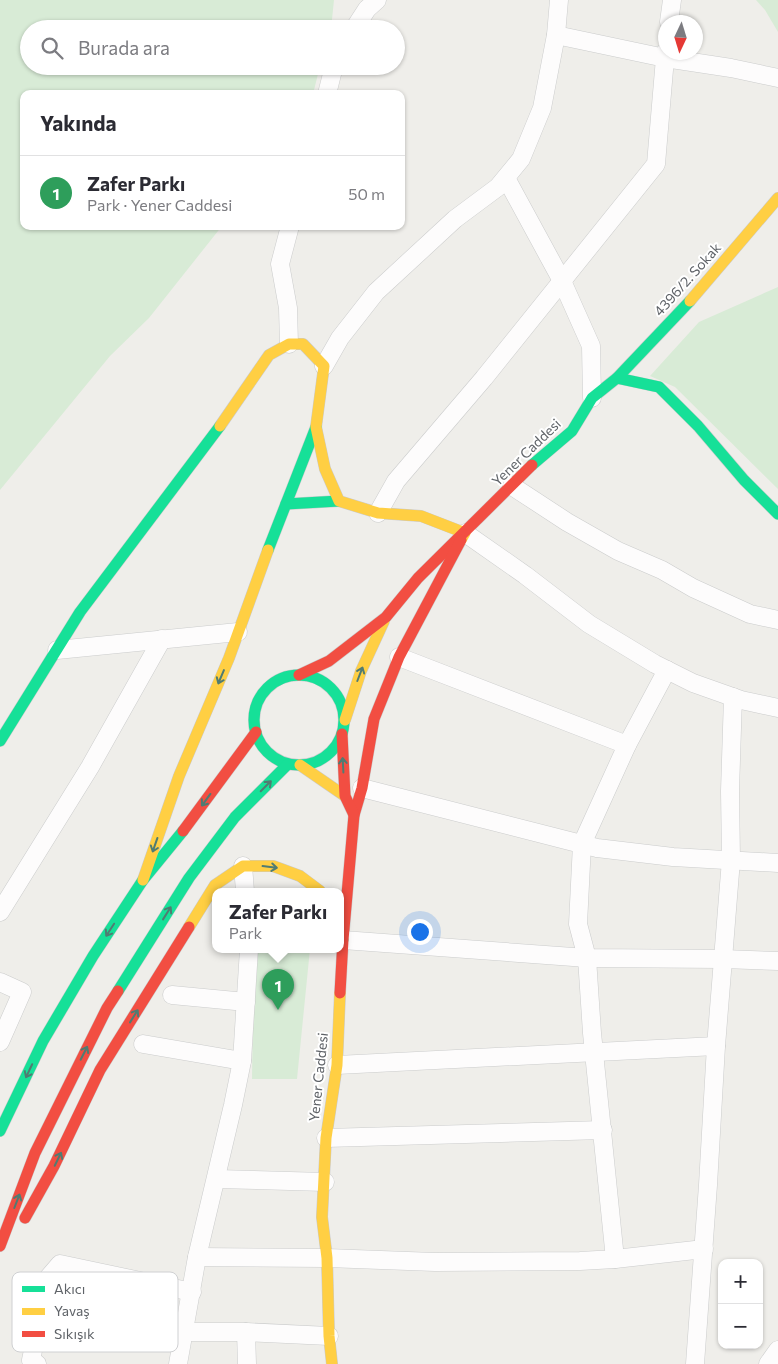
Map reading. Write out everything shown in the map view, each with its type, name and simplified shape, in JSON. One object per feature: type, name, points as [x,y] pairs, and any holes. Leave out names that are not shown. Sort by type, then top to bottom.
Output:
[{"type":"main road","name":"4396/2. Sokak","points":[[617,378],[686,305],[778,198]]},
{"type":"main road","points":[[0,741],[80,612],[214,434],[269,355],[289,344],[303,344],[324,366],[316,428],[238,632],[180,776],[143,880]]},
{"type":"main road","points":[[617,378],[659,387],[698,426],[744,480],[778,514]]},
{"type":"main road","name":"Yener Caddesi","points":[[299,675],[329,661],[386,616],[418,578],[538,459],[572,431],[592,398],[617,378]]},
{"type":"main road","points":[[316,428],[325,469],[339,502]]},
{"type":"main road","points":[[286,504],[339,502],[378,514],[421,516],[465,533]]},
{"type":"main road","name":"Yener Caddesi","points":[[344,916],[354,815],[362,788],[374,719],[399,657],[465,533]]},
{"type":"main road","name":"Yener Caddesi","points":[[345,720],[361,671],[386,616]]},
{"type":"main road","points":[[299,675],[311,676],[331,688],[343,708],[345,720],[339,742],[332,752],[311,764],[294,764],[277,760],[268,752],[260,743],[254,720],[255,709],[263,693],[276,681],[287,676],[299,675]]},
{"type":"main road","points":[[0,1131],[43,1041],[93,956],[143,880],[179,836],[256,732]]},
{"type":"main road","points":[[342,734],[345,796],[354,815]]},
{"type":"main road","points":[[294,764],[345,796]]},
{"type":"main road","points":[[2,1251],[35,1153],[107,1008],[189,878],[235,817],[294,764]]},
{"type":"main road","points":[[213,888],[243,866],[273,866],[300,876],[316,888]]},
{"type":"main road","points":[[2,1251],[54,1166],[100,1070],[212,890]]},
{"type":"main road","name":"Yener Caddesi","points":[[332,1364],[329,1336],[327,1258],[322,1217],[326,1138],[337,1065],[341,953]]},
{"type":"street","points":[[360,20],[367,9],[377,0]]},
{"type":"street","points":[[324,366],[340,338],[376,292],[455,219],[498,187],[522,159],[542,108],[556,35],[560,0]]},
{"type":"street","points":[[670,15],[672,0]]},
{"type":"street","points":[[556,35],[658,53]]},
{"type":"street","points":[[378,514],[396,481],[484,378],[656,164],[665,60]]},
{"type":"street","points":[[693,60],[778,78]]},
{"type":"street","points":[[328,90],[332,75]]},
{"type":"street","points":[[506,178],[562,281],[591,346],[592,398]]},
{"type":"street","points":[[289,230],[280,264],[288,308],[289,344]]},
{"type":"street","points":[[512,486],[567,522],[618,551],[662,570],[693,588],[750,614],[778,620]]},
{"type":"street","points":[[465,533],[525,575],[589,624],[667,670],[693,683],[734,697],[778,708]]},
{"type":"street","points":[[57,650],[238,632]]},
{"type":"street","points":[[0,912],[90,767],[162,639]]},
{"type":"street","points":[[399,657],[627,745]]},
{"type":"street","points":[[615,1259],[587,958],[578,924],[582,844],[627,745],[667,670]]},
{"type":"street","points":[[694,1364],[704,1249],[716,1046],[731,860],[730,791],[734,697]]},
{"type":"street","points":[[362,788],[597,848],[673,857],[778,863]]},
{"type":"street","points":[[243,866],[245,888]]},
{"type":"street","points":[[344,936],[587,958],[778,961]]},
{"type":"street","points":[[178,1364],[197,1257],[242,1061],[248,953]]},
{"type":"street","points":[[0,982],[22,992],[0,1042]]},
{"type":"street","points":[[172,995],[246,1002]]},
{"type":"street","points":[[143,1044],[242,1061]]},
{"type":"street","points":[[337,1065],[716,1046]]},
{"type":"street","points":[[326,1138],[603,1130]]},
{"type":"street","points":[[216,1179],[325,1182]]},
{"type":"street","points":[[197,1257],[327,1258],[435,1262],[580,1261],[704,1249]]},
{"type":"street","points":[[53,1272],[60,1264],[98,1272]]},
{"type":"street","points":[[178,1289],[192,1292]]},
{"type":"street","points":[[183,1332],[246,1332],[329,1336]]},
{"type":"street","points":[[246,1332],[247,1364]]},
{"type":"street","points":[[768,1364],[778,1350]]},
{"type":"street","points":[[33,1352],[31,1360],[37,1364]]},
{"type":"green space","points":[[0,0],[334,0],[332,20],[20,20],[20,75],[318,75],[314,90],[20,90],[20,230],[219,230],[149,318],[110,356],[0,490]]},
{"type":"green space","points":[[756,0],[778,0],[778,32],[765,10]]},
{"type":"green space","points":[[778,287],[778,489],[675,387],[650,376],[699,322]]},
{"type":"green space","points":[[254,953],[310,953],[297,1079],[252,1079]]},
{"type":"traffic: fast","points":[[532,465],[572,431],[592,398],[617,378],[690,301]]},
{"type":"traffic: fast","points":[[617,378],[659,387],[698,426],[744,480],[778,514]]},
{"type":"traffic: fast","points":[[0,741],[80,612],[220,426]]},
{"type":"traffic: fast","points":[[268,550],[316,427]]},
{"type":"traffic: fast","points":[[286,504],[339,501]]},
{"type":"traffic: fast","points":[[299,675],[316,678],[331,688],[341,703],[344,720],[341,737],[331,752],[316,762],[299,765],[282,762],[267,752],[257,737],[254,720],[257,703],[267,688],[282,678],[299,675]]},
{"type":"traffic: fast","points":[[118,991],[189,878],[235,817],[288,764]]},
{"type":"traffic: fast","points":[[0,1131],[43,1041],[93,956],[143,880],[183,831]]},
{"type":"traffic: slow","points":[[690,301],[778,198]]},
{"type":"traffic: slow","points":[[220,426],[269,355],[289,344],[303,344],[324,366],[316,427],[325,469],[339,501],[378,513],[421,516],[465,533],[461,540]]},
{"type":"traffic: slow","points":[[143,880],[179,776],[229,658],[268,550]]},
{"type":"traffic: slow","points":[[345,720],[361,671],[384,621]]},
{"type":"traffic: slow","points":[[300,765],[345,796]]},
{"type":"traffic: slow","points":[[213,888],[243,866],[273,866],[300,876],[316,888]]},
{"type":"traffic: slow","points":[[189,927],[212,890]]},
{"type":"traffic: slow","points":[[332,1364],[329,1336],[327,1258],[322,1217],[326,1138],[337,1065],[340,993]]},
{"type":"traffic: jam","points":[[299,675],[329,661],[386,617],[418,578],[532,465]]},
{"type":"traffic: jam","points":[[354,815],[362,788],[374,719],[399,657],[461,540]]},
{"type":"traffic: jam","points":[[183,831],[256,732]]},
{"type":"traffic: jam","points":[[342,734],[345,796],[354,815],[344,929]]},
{"type":"traffic: jam","points":[[25,1218],[54,1166],[100,1070],[189,927]]},
{"type":"traffic: jam","points":[[340,993],[342,953]]},
{"type":"traffic: jam","points":[[0,1246],[35,1153],[107,1008],[118,991]]},
{"type":"place","name":"Zafer Parkı","points":[[278,1010]]}]
